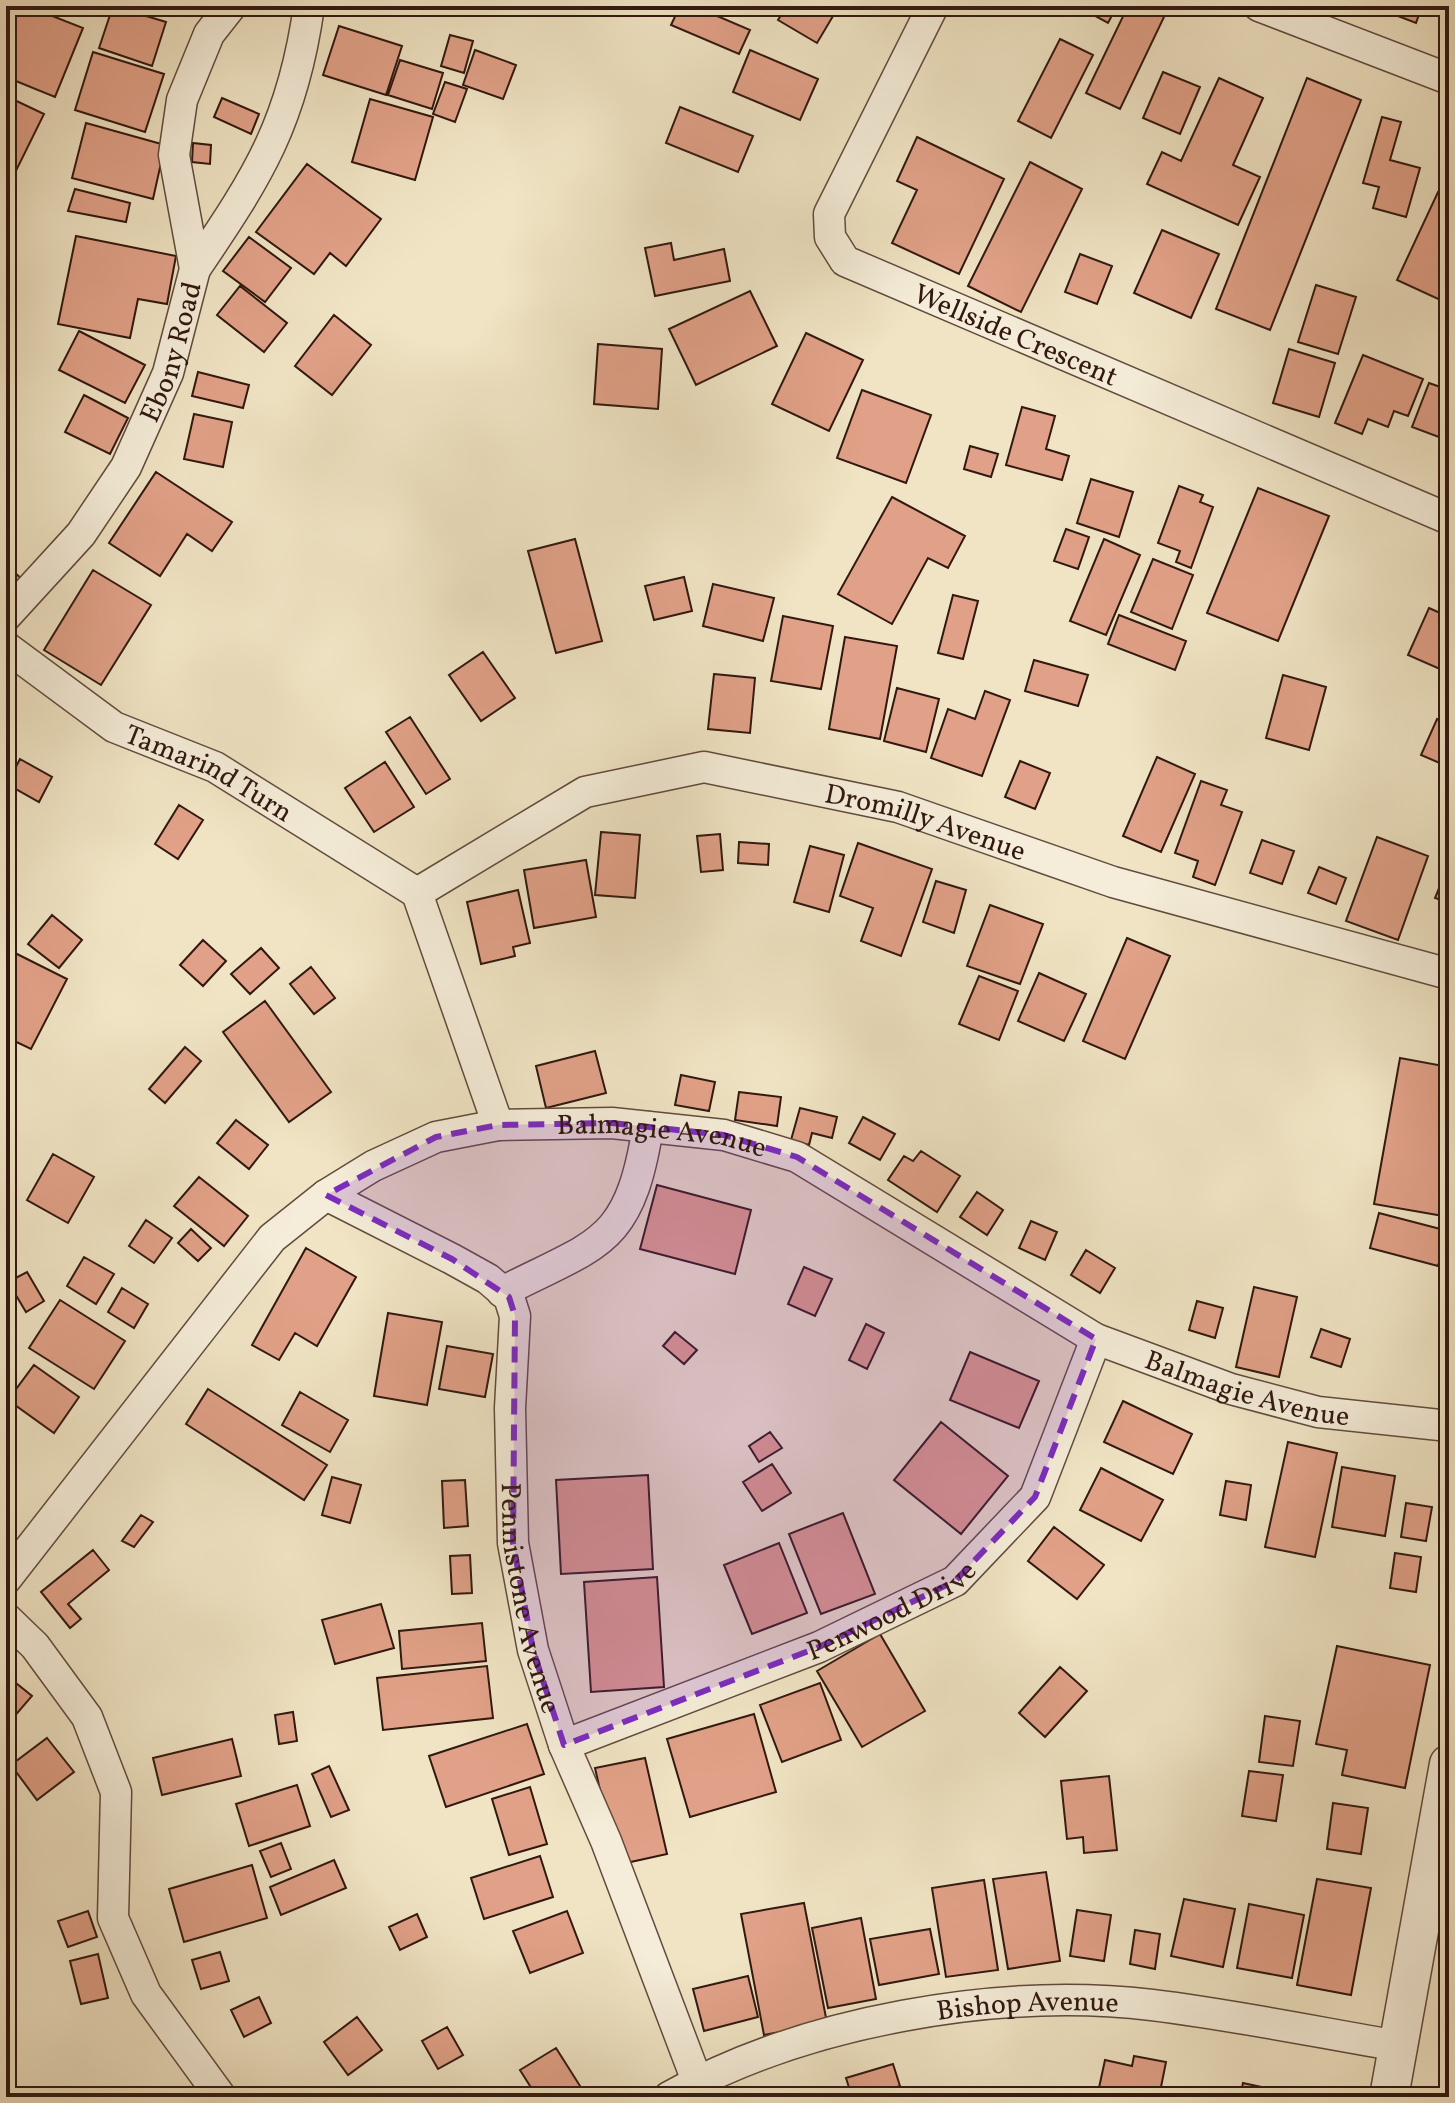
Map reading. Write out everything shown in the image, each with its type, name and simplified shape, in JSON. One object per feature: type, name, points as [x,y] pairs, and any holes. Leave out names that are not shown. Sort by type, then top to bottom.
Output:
[{"type":"street","name":"Ebony Road","points":[[6,616],[81,534],[126,467],[168,373],[195,269],[174,155],[182,100],[209,34],[231,6]]},
{"type":"street","points":[[195,269],[251,187],[275,141],[297,76],[309,6]]},
{"type":"street","name":"Wellside Crescent","points":[[933,6],[829,214],[830,237],[845,261],[1449,519]]},
{"type":"street","points":[[1259,6],[1449,79]]},
{"type":"street","name":"Tamarind Turn","points":[[6,647],[114,727],[215,767],[417,893]]},
{"type":"street","name":"Dromilly Avenue","points":[[417,893],[585,792],[704,767],[898,807],[1113,882],[1449,974]]},
{"type":"street","points":[[417,893],[498,1125]]},
{"type":"street","name":"Balmagie Avenue","points":[[6,1579],[272,1238],[326,1195],[373,1166],[436,1137],[498,1125],[612,1123],[724,1135],[797,1157],[1096,1339],[1231,1389],[1318,1412],[1449,1426]]},
{"type":"street","points":[[326,1195],[452,1259],[502,1292],[603,1241],[619,1223],[635,1187],[648,1127]]},
{"type":"street","name":"Pennistone Avenue","points":[[502,1292],[509,1297],[515,1316],[510,1408],[513,1543],[533,1650],[564,1745],[606,1841],[697,2081]]},
{"type":"street","name":"Penwood Drive","points":[[564,1745],[819,1647],[955,1581],[1035,1497],[1096,1339]]},
{"type":"street","points":[[6,1618],[35,1646],[87,1717],[116,1792],[113,1918],[146,1994],[221,2097]]},
{"type":"street","points":[[1389,2097],[1449,1764]]},
{"type":"street","name":"Bishop Avenue","points":[[669,2097],[697,2081],[786,2046],[899,2015],[1028,2002],[1150,2005],[1398,2046]]},
{"type":"highlighted area","points":[[612,1123],[724,1135],[797,1157],[1096,1339],[1035,1497],[955,1581],[819,1647],[564,1745],[533,1650],[513,1543],[515,1316],[509,1297],[452,1259],[326,1195],[436,1137],[498,1125]]},
{"type":"building","points":[[6,6],[27,6],[83,28],[55,97],[6,77]]},
{"type":"building","points":[[113,6],[166,22],[152,66],[99,48]]},
{"type":"building","points":[[680,6],[694,6],[750,30],[739,54],[671,25]]},
{"type":"building","points":[[787,6],[839,6],[817,43],[778,20]]},
{"type":"building","points":[[1077,6],[1117,6],[1108,23]]},
{"type":"building","points":[[1128,6],[1141,6],[1164,17],[1120,109],[1086,93]]},
{"type":"building","points":[[1372,6],[1422,6],[1416,23]]},
{"type":"building","points":[[339,26],[402,46],[386,95],[323,75]]},
{"type":"building","points":[[450,35],[473,41],[464,73],[441,66]]},
{"type":"building","points":[[1060,39],[1093,55],[1051,138],[1018,121]]},
{"type":"building","points":[[475,50],[516,65],[503,99],[463,85]]},
{"type":"building","points":[[750,50],[818,79],[800,120],[733,92]]},
{"type":"building","points":[[93,52],[164,74],[145,132],[75,110]]},
{"type":"building","points":[[400,60],[443,73],[432,109],[388,95]]},
{"type":"building","points":[[1163,72],[1200,87],[1180,134],[1143,118]]},
{"type":"building","points":[[1219,78],[1263,98],[1233,165],[1260,177],[1238,225],[1147,184],[1162,152],[1181,161]]},
{"type":"building","points":[[1307,78],[1361,100],[1270,330],[1216,309]]},
{"type":"building","points":[[445,82],[467,89],[455,122],[433,114]]},
{"type":"building","points":[[6,96],[44,114],[8,187],[6,186]]},
{"type":"building","points":[[222,98],[259,114],[251,134],[214,117]]},
{"type":"building","points":[[370,99],[433,117],[415,180],[352,162]]},
{"type":"building","points":[[680,107],[753,136],[738,172],[666,143]]},
{"type":"building","points":[[1382,117],[1401,122],[1390,160],[1420,168],[1406,217],[1373,208],[1379,187],[1363,183]]},
{"type":"building","points":[[86,123],[165,145],[153,199],[72,178]]},
{"type":"building","points":[[917,137],[1004,179],[959,274],[892,243],[917,190],[897,181]]},
{"type":"building","points":[[193,143],[211,145],[210,164],[192,162]]},
{"type":"building","points":[[1030,162],[1082,189],[1021,312],[968,286]]},
{"type":"building","points":[[307,164],[381,219],[346,266],[330,253],[314,274],[256,232]]},
{"type":"building","points":[[75,189],[130,203],[126,222],[68,211]]},
{"type":"building","points":[[1438,192],[1449,197],[1449,304],[1397,280]]},
{"type":"building","points":[[1162,230],[1219,254],[1191,318],[1134,293]]},
{"type":"building","points":[[76,236],[176,256],[167,304],[138,299],[130,338],[58,324]]},
{"type":"building","points":[[249,237],[291,268],[265,302],[223,271]]},
{"type":"building","points":[[671,243],[674,260],[724,249],[730,281],[655,296],[645,248]]},
{"type":"building","points":[[1080,254],[1112,266],[1097,304],[1065,292]]},
{"type":"building","points":[[1316,285],[1356,297],[1338,354],[1298,342]]},
{"type":"building","points":[[240,286],[287,323],[264,352],[217,315]]},
{"type":"building","points":[[750,291],[777,346],[696,385],[669,329]]},
{"type":"building","points":[[334,315],[371,345],[332,395],[295,366]]},
{"type":"building","points":[[79,331],[145,365],[125,403],[59,370]]},
{"type":"building","points":[[806,333],[863,360],[829,431],[772,404]]},
{"type":"building","points":[[598,344],[662,349],[658,409],[594,404]]},
{"type":"building","points":[[1289,349],[1335,363],[1319,417],[1273,403]]},
{"type":"building","points":[[1363,355],[1423,379],[1408,416],[1394,411],[1388,427],[1368,419],[1362,434],[1335,423]]},
{"type":"building","points":[[198,372],[249,385],[243,408],[192,396]]},
{"type":"building","points":[[1429,383],[1449,390],[1447,440],[1412,427]]},
{"type":"building","points":[[862,390],[931,415],[906,483],[837,458]]},
{"type":"building","points":[[84,395],[128,418],[110,454],[65,432]]},
{"type":"building","points":[[1022,407],[1055,416],[1046,449],[1069,456],[1062,480],[1006,465]]},
{"type":"building","points":[[194,414],[232,422],[223,467],[184,459]]},
{"type":"building","points":[[970,446],[998,454],[991,477],[964,469]]},
{"type":"building","points":[[156,472],[232,522],[212,551],[187,534],[160,576],[109,543]]},
{"type":"building","points":[[1091,479],[1133,492],[1119,537],[1077,523]]},
{"type":"building","points":[[1179,486],[1203,495],[1200,502],[1213,507],[1191,568],[1176,562],[1180,551],[1158,543]]},
{"type":"building","points":[[1258,488],[1329,516],[1278,641],[1207,613]]},
{"type":"building","points":[[892,497],[965,536],[948,568],[928,558],[892,624],[838,594]]},
{"type":"building","points":[[1066,529],[1089,537],[1078,569],[1054,561]]},
{"type":"building","points":[[575,539],[602,641],[556,653],[528,551]]},
{"type":"building","points":[[1104,539],[1140,555],[1106,635],[1070,621]]},
{"type":"building","points":[[1153,559],[1193,575],[1172,629],[1131,612]]},
{"type":"building","points":[[6,565],[22,579],[6,598]]},
{"type":"building","points":[[93,570],[151,605],[101,685],[44,650]]},
{"type":"building","points":[[684,577],[692,611],[654,620],[645,586]]},
{"type":"building","points":[[713,584],[774,598],[763,641],[703,626]]},
{"type":"building","points":[[953,595],[978,601],[963,659],[938,653]]},
{"type":"building","points":[[1429,608],[1449,617],[1449,673],[1408,655]]},
{"type":"building","points":[[1119,615],[1186,641],[1175,670],[1108,644]]},
{"type":"building","points":[[783,616],[833,626],[821,689],[771,681]]},
{"type":"building","points":[[845,637],[897,646],[880,739],[829,729]]},
{"type":"building","points":[[483,652],[515,698],[481,721],[449,675]]},
{"type":"building","points":[[1034,660],[1088,675],[1078,706],[1025,691]]},
{"type":"building","points":[[714,674],[755,678],[750,733],[708,729]]},
{"type":"building","points":[[1283,675],[1326,687],[1309,750],[1266,738]]},
{"type":"building","points":[[897,688],[939,699],[926,752],[884,741]]},
{"type":"building","points":[[985,691],[1010,700],[982,776],[931,758],[948,709],[975,719]]},
{"type":"building","points":[[410,717],[450,779],[426,794],[386,732]]},
{"type":"building","points":[[1437,719],[1449,725],[1449,767],[1421,755]]},
{"type":"building","points":[[1157,757],[1195,774],[1161,852],[1123,836]]},
{"type":"building","points":[[20,759],[52,777],[39,802],[7,784]]},
{"type":"building","points":[[1020,761],[1050,773],[1035,809],[1005,797]]},
{"type":"building","points":[[385,762],[414,807],[374,832],[345,788]]},
{"type":"building","points":[[1201,781],[1227,790],[1221,805],[1242,812],[1215,885],[1193,877],[1198,861],[1175,853]]},
{"type":"building","points":[[179,805],[203,820],[178,859],[155,844]]},
{"type":"building","points":[[601,832],[640,835],[635,898],[595,895]]},
{"type":"building","points":[[720,834],[723,870],[701,872],[697,836]]},
{"type":"building","points":[[1377,837],[1428,856],[1398,940],[1346,921]]},
{"type":"building","points":[[1262,840],[1294,851],[1282,884],[1250,873]]},
{"type":"building","points":[[739,842],[769,844],[768,865],[738,863]]},
{"type":"building","points":[[858,843],[932,869],[901,956],[861,941],[873,908],[840,896]]},
{"type":"building","points":[[810,846],[844,855],[829,912],[794,902]]},
{"type":"building","points":[[586,860],[596,917],[534,928],[524,870]]},
{"type":"building","points":[[1449,864],[1449,903],[1435,898]]},
{"type":"building","points":[[1319,867],[1346,878],[1336,904],[1308,893]]},
{"type":"building","points":[[936,881],[966,890],[954,933],[923,922]]},
{"type":"building","points":[[518,890],[530,943],[513,947],[515,956],[481,964],[467,902]]},
{"type":"building","points":[[990,905],[1043,924],[1020,984],[967,966]]},
{"type":"building","points":[[52,915],[82,940],[59,968],[28,944]]},
{"type":"building","points":[[1127,938],[1170,956],[1125,1059],[1083,1041]]},
{"type":"building","points":[[203,940],[226,961],[203,986],[180,965]]},
{"type":"building","points":[[261,948],[279,968],[250,994],[231,974]]},
{"type":"building","points":[[15,953],[67,979],[31,1049],[6,1037],[6,969]]},
{"type":"building","points":[[311,967],[335,998],[314,1014],[290,984]]},
{"type":"building","points":[[1039,973],[1086,994],[1064,1041],[1018,1021]]},
{"type":"building","points":[[979,976],[1018,991],[999,1040],[959,1024]]},
{"type":"building","points":[[265,1001],[331,1092],[289,1122],[223,1032]]},
{"type":"building","points":[[185,1047],[201,1061],[165,1103],[149,1089]]},
{"type":"building","points":[[595,1051],[606,1093],[546,1108],[536,1066]]},
{"type":"building","points":[[1400,1058],[1449,1067],[1449,1217],[1374,1204]]},
{"type":"building","points":[[681,1075],[715,1082],[709,1111],[675,1105]]},
{"type":"building","points":[[739,1092],[781,1097],[777,1126],[735,1120]]},
{"type":"building","points":[[800,1108],[837,1117],[832,1138],[812,1133],[809,1145],[791,1140]]},
{"type":"building","points":[[863,1117],[895,1134],[880,1160],[849,1143]]},
{"type":"building","points":[[236,1120],[268,1145],[249,1169],[217,1143]]},
{"type":"building","points":[[921,1151],[960,1176],[937,1212],[888,1180],[904,1156],[913,1161]]},
{"type":"building","points":[[53,1154],[94,1177],[68,1223],[27,1200]]},
{"type":"building","points":[[199,1177],[248,1216],[224,1246],[174,1206]]},
{"type":"building","points":[[657,1185],[751,1210],[735,1274],[640,1249]]},
{"type":"building","points":[[977,1192],[1003,1210],[987,1235],[960,1217]]},
{"type":"building","points":[[1379,1213],[1448,1231],[1438,1266],[1370,1248]]},
{"type":"building","points":[[146,1220],[172,1238],[154,1263],[129,1246]]},
{"type":"building","points":[[1031,1221],[1057,1232],[1045,1260],[1019,1248]]},
{"type":"building","points":[[191,1229],[211,1248],[198,1261],[178,1243]]},
{"type":"building","points":[[306,1248],[356,1277],[317,1346],[295,1333],[279,1360],[252,1345]]},
{"type":"building","points":[[1086,1250],[1115,1268],[1100,1293],[1071,1275]]},
{"type":"building","points":[[84,1257],[114,1274],[96,1304],[67,1286]]},
{"type":"building","points":[[804,1267],[832,1279],[815,1316],[788,1304]]},
{"type":"building","points":[[27,1272],[44,1301],[26,1312],[8,1282]]},
{"type":"building","points":[[1254,1287],[1297,1297],[1279,1377],[1236,1367]]},
{"type":"building","points":[[122,1288],[148,1304],[134,1328],[108,1312]]},
{"type":"building","points":[[60,1300],[125,1341],[94,1389],[29,1348]]},
{"type":"building","points":[[1197,1301],[1223,1308],[1215,1338],[1189,1330]]},
{"type":"building","points":[[388,1313],[442,1322],[427,1405],[374,1396]]},
{"type":"building","points":[[866,1324],[884,1333],[867,1369],[849,1360]]},
{"type":"building","points":[[1321,1329],[1350,1339],[1341,1367],[1311,1357]]},
{"type":"building","points":[[675,1332],[697,1350],[684,1364],[663,1346]]},
{"type":"building","points":[[447,1346],[493,1354],[485,1397],[439,1389]]},
{"type":"building","points":[[970,1352],[1039,1381],[1019,1428],[950,1400]]},
{"type":"building","points":[[34,1365],[79,1397],[54,1433],[8,1400]]},
{"type":"building","points":[[208,1389],[327,1465],[304,1500],[186,1424]]},
{"type":"building","points":[[300,1392],[348,1420],[330,1452],[282,1425]]},
{"type":"building","points":[[1123,1401],[1192,1434],[1173,1474],[1104,1442]]},
{"type":"building","points":[[941,1422],[1008,1476],[961,1534],[894,1480]]},
{"type":"building","points":[[770,1432],[782,1448],[759,1462],[749,1446]]},
{"type":"building","points":[[1288,1442],[1337,1453],[1315,1557],[1265,1547]]},
{"type":"building","points":[[772,1464],[791,1493],[762,1511],[743,1482]]},
{"type":"building","points":[[1342,1467],[1395,1476],[1385,1536],[1332,1527]]},
{"type":"building","points":[[1101,1468],[1163,1500],[1141,1541],[1080,1510]]},
{"type":"building","points":[[648,1475],[653,1569],[561,1574],[556,1480]]},
{"type":"building","points":[[332,1477],[361,1485],[350,1523],[322,1515]]},
{"type":"building","points":[[465,1480],[468,1526],[444,1528],[442,1481]]},
{"type":"building","points":[[1226,1481],[1251,1485],[1246,1520],[1220,1515]]},
{"type":"building","points":[[1406,1503],[1432,1507],[1426,1541],[1401,1537]]},
{"type":"building","points":[[843,1513],[875,1594],[821,1614],[789,1534]]},
{"type":"building","points":[[141,1515],[153,1522],[134,1547],[122,1541]]},
{"type":"building","points":[[1054,1527],[1104,1565],[1077,1599],[1028,1561]]},
{"type":"building","points":[[779,1543],[807,1613],[752,1634],[724,1565]]},
{"type":"building","points":[[93,1550],[109,1570],[68,1604],[81,1619],[70,1628],[41,1592]]},
{"type":"building","points":[[1395,1553],[1421,1557],[1416,1592],[1390,1588]]},
{"type":"building","points":[[470,1555],[472,1593],[452,1594],[450,1556]]},
{"type":"building","points":[[657,1577],[664,1687],[591,1692],[584,1582]]},
{"type":"building","points":[[381,1604],[394,1648],[335,1664],[322,1620]]},
{"type":"building","points":[[482,1623],[486,1661],[402,1669],[399,1631]]},
{"type":"building","points":[[880,1634],[925,1711],[862,1747],[817,1671]]},
{"type":"building","points":[[1337,1646],[1430,1665],[1405,1788],[1342,1775],[1347,1750],[1316,1744]]},
{"type":"building","points":[[487,1666],[493,1718],[383,1730],[377,1678]]},
{"type":"building","points":[[1060,1667],[1087,1691],[1045,1737],[1019,1713]]},
{"type":"building","points":[[6,1675],[32,1696],[6,1726]]},
{"type":"building","points":[[820,1683],[841,1740],[782,1762],[760,1705]]},
{"type":"building","points":[[293,1712],[297,1741],[279,1744],[275,1715]]},
{"type":"building","points":[[754,1714],[776,1792],[690,1817],[667,1739]]},
{"type":"building","points":[[1265,1716],[1300,1721],[1293,1766],[1259,1762]]},
{"type":"building","points":[[527,1724],[544,1774],[446,1807],[429,1756]]},
{"type":"building","points":[[47,1738],[74,1772],[37,1800],[11,1765]]},
{"type":"building","points":[[232,1739],[241,1776],[162,1795],[153,1758]]},
{"type":"building","points":[[645,1758],[667,1854],[617,1865],[595,1768]]},
{"type":"building","points":[[329,1766],[349,1810],[331,1817],[312,1774]]},
{"type":"building","points":[[1249,1771],[1283,1775],[1276,1821],[1242,1816]]},
{"type":"building","points":[[1109,1776],[1117,1850],[1084,1853],[1083,1837],[1067,1839],[1061,1781]]},
{"type":"building","points":[[297,1785],[310,1826],[249,1846],[236,1804]]},
{"type":"building","points":[[530,1787],[547,1844],[509,1855],[492,1799]]},
{"type":"building","points":[[1333,1803],[1368,1808],[1361,1854],[1327,1849]]},
{"type":"building","points":[[281,1843],[291,1869],[271,1877],[260,1851]]},
{"type":"building","points":[[540,1856],[553,1897],[484,1919],[471,1878]]},
{"type":"building","points":[[334,1860],[346,1888],[281,1915],[270,1887]]},
{"type":"building","points":[[252,1865],[267,1918],[184,1942],[169,1889]]},
{"type":"building","points":[[1046,1872],[1060,1961],[1008,1969],[993,1879]]},
{"type":"building","points":[[1317,1879],[1371,1888],[1351,1995],[1297,1985]]},
{"type":"building","points":[[984,1880],[998,1970],[946,1977],[932,1888]]},
{"type":"building","points":[[1184,1899],[1235,1909],[1223,1967],[1171,1956]]},
{"type":"building","points":[[804,1903],[827,2023],[764,2035],[741,1914]]},
{"type":"building","points":[[1249,1904],[1304,1915],[1292,1978],[1237,1968]]},
{"type":"building","points":[[1077,1910],[1111,1915],[1104,1961],[1070,1956]]},
{"type":"building","points":[[88,1911],[97,1937],[68,1947],[58,1921]]},
{"type":"building","points":[[567,1911],[583,1953],[530,1973],[513,1931]]},
{"type":"building","points":[[417,1914],[427,1937],[400,1950],[389,1927]]},
{"type":"building","points":[[861,1918],[876,1999],[828,2008],[812,1928]]},
{"type":"building","points":[[930,1929],[939,1974],[879,1985],[870,1939]]},
{"type":"building","points":[[1135,1930],[1160,1934],[1155,1969],[1130,1964]]},
{"type":"building","points":[[220,1952],[229,1981],[201,1989],[192,1960]]},
{"type":"building","points":[[98,1954],[108,1998],[81,2004],[70,1961]]},
{"type":"building","points":[[748,1976],[758,2017],[704,2031],[693,1989]]},
{"type":"building","points":[[259,1997],[271,2023],[244,2037],[231,2010]]},
{"type":"building","points":[[357,2017],[382,2050],[348,2075],[324,2042]]},
{"type":"building","points":[[447,2027],[463,2055],[438,2069],[422,2041]]},
{"type":"building","points":[[556,2048],[587,2097],[537,2097],[520,2070]]},
{"type":"building","points":[[1134,2056],[1166,2062],[1159,2097],[1097,2097],[1105,2060],[1132,2066]]},
{"type":"building","points":[[893,2064],[900,2086],[866,2097],[852,2097],[846,2078]]},
{"type":"building","points":[[1243,2083],[1294,2094],[1293,2097],[1240,2097]]}]
